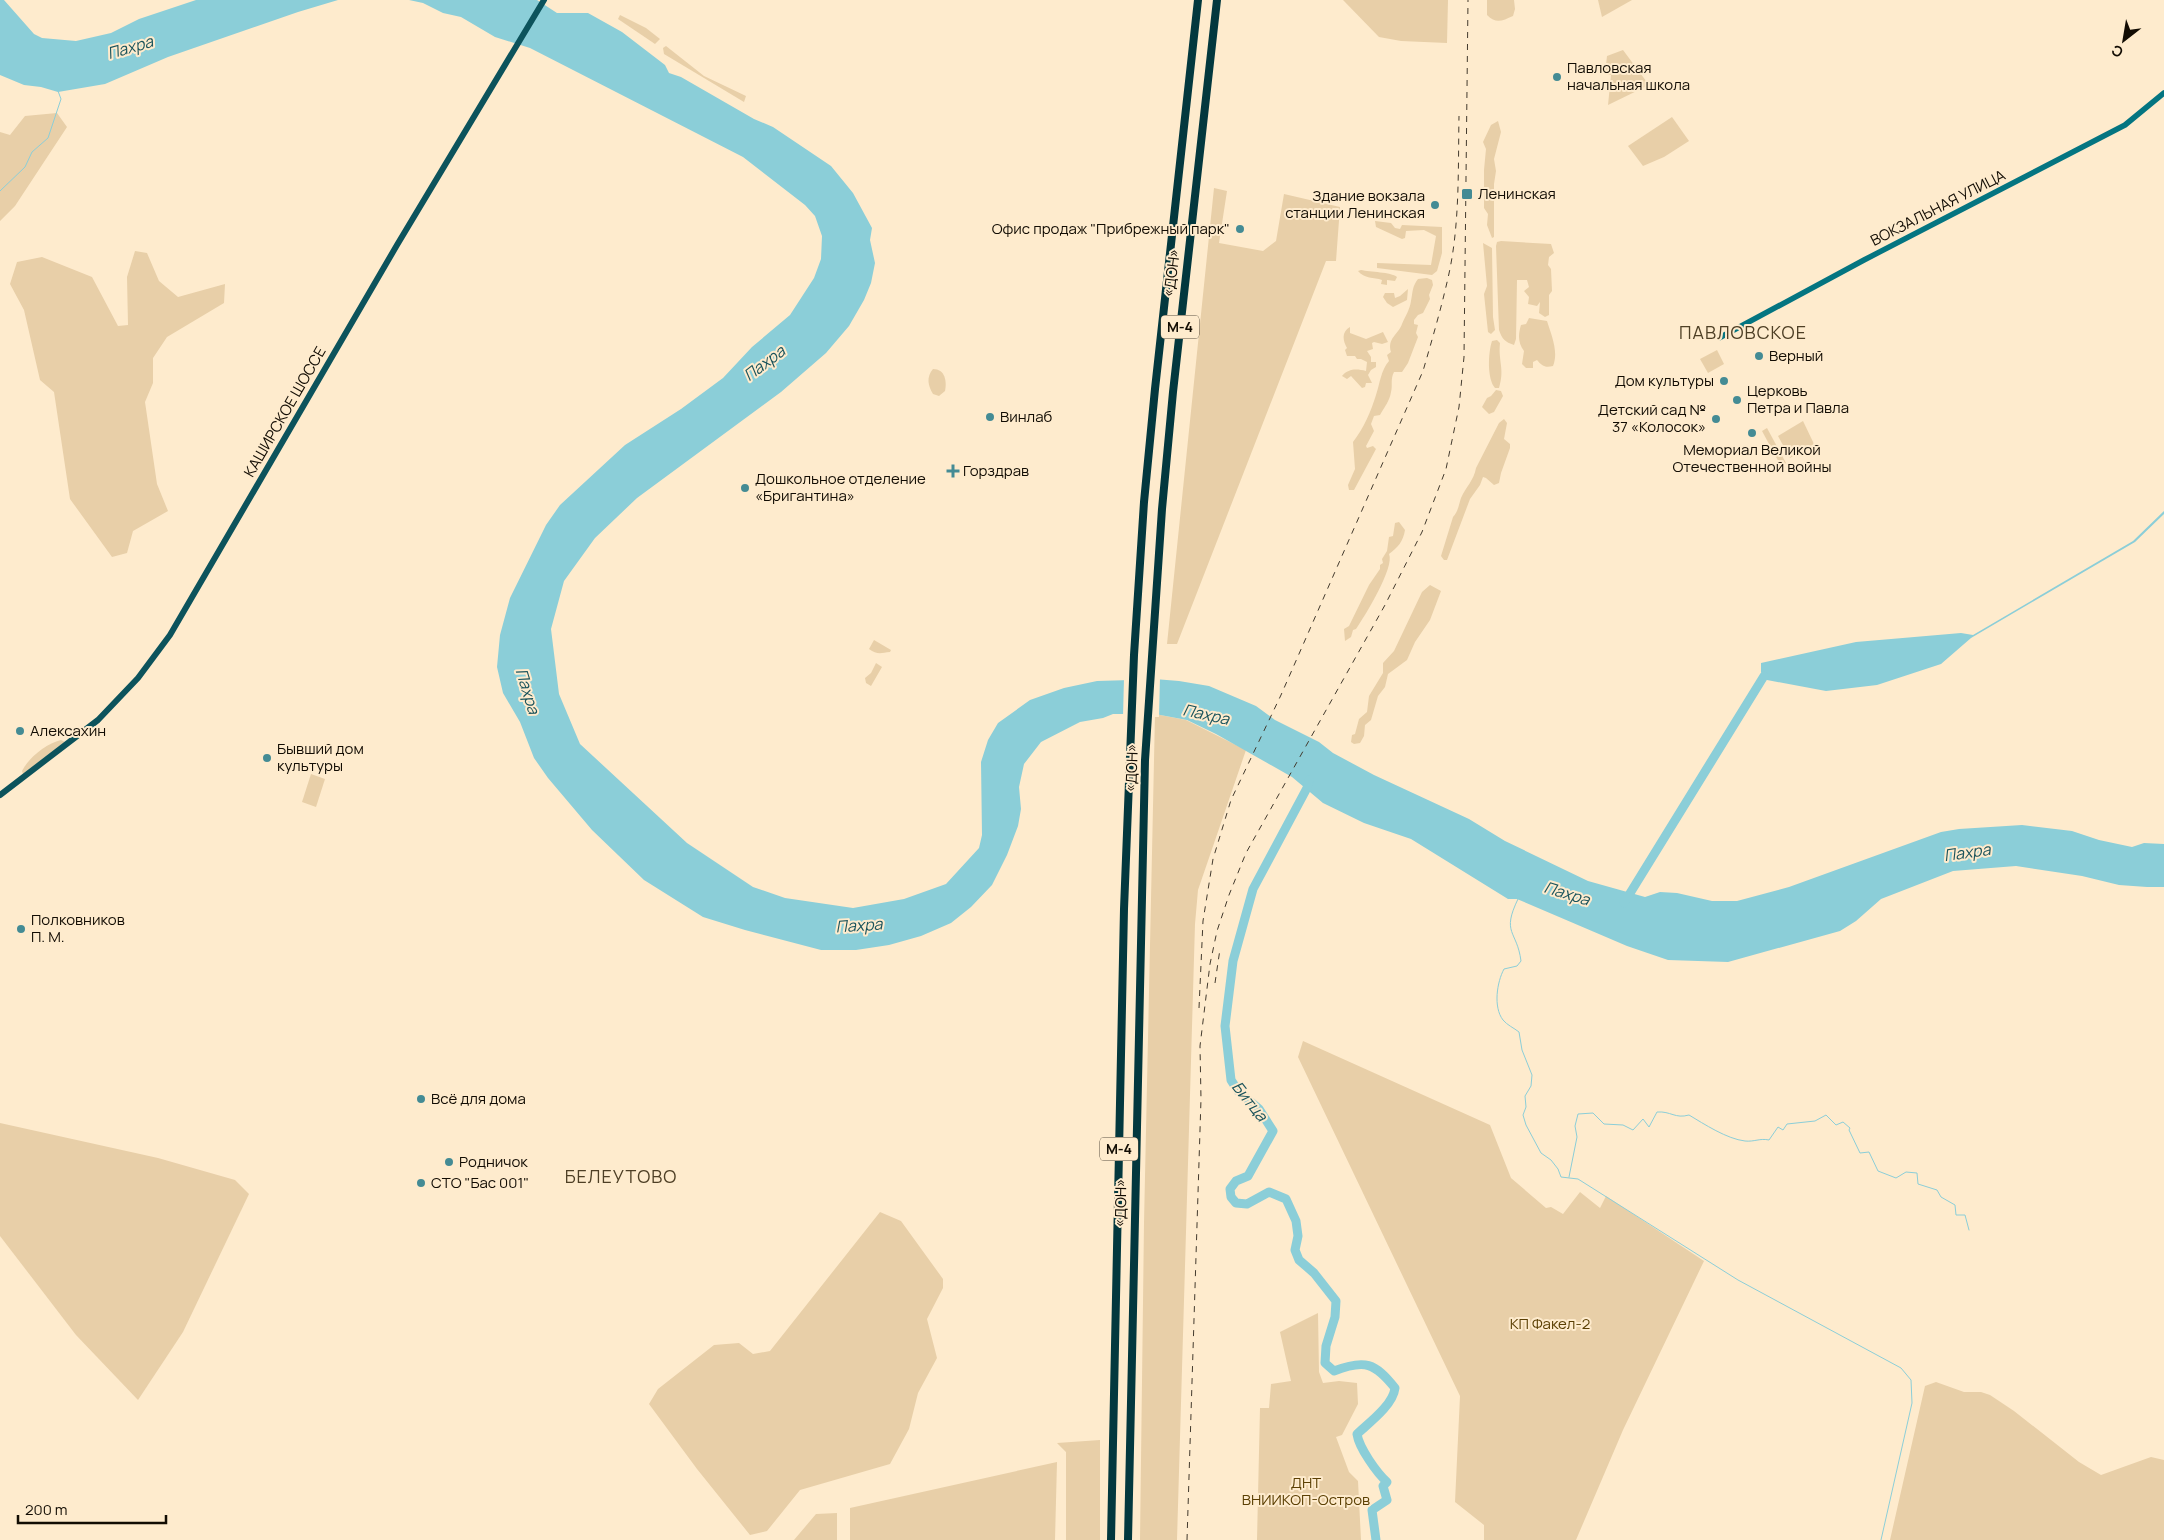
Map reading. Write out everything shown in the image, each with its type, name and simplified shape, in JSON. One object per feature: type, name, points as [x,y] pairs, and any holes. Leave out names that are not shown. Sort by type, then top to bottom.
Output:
[{"type":"highway","name":"«ДОН»","points":[[1111,1540],[1129,759],[1134,655],[1144,502],[1155,388],[1198,0]]},
{"type":"highway","name":"«ДОН»","points":[[1128,1540],[1145,760],[1151,655],[1173,392],[1217,0]]},
{"type":"main road","name":"КАШИРСКОЕ ШОССЕ","points":[[0,795],[98,720],[138,678],[170,635],[397,245],[544,0]]},
{"type":"street","name":"ВОКЗАЛЬНАЯ УЛИЦА","points":[[1719,338],[1864,260],[2126,125],[2164,93]]},
{"type":"green space","points":[[1343,0],[1448,0],[1447,43],[1401,41],[1379,37]]},
{"type":"green space","points":[[1487,0],[1514,0],[1515,9],[1513,16],[1499,21],[1493,20],[1487,15]]},
{"type":"green space","points":[[1598,0],[1632,0],[1602,17]]},
{"type":"green space","points":[[620,15],[646,28],[660,39],[655,44],[618,19]]},
{"type":"green space","points":[[666,46],[704,76],[746,96],[744,102],[664,54],[663,48]]},
{"type":"green space","points":[[1623,50],[1649,85],[1608,105],[1611,75],[1605,74],[1607,56]]},
{"type":"green space","points":[[57,113],[67,127],[15,206],[0,221],[0,132],[10,135],[25,116]]},
{"type":"green space","points":[[1672,117],[1689,141],[1664,157],[1643,166],[1628,146]]},
{"type":"green space","points":[[1498,121],[1501,132],[1494,159],[1496,171],[1494,184],[1494,237],[1492,238],[1487,225],[1488,214],[1484,208],[1486,149],[1483,142],[1491,125]]},
{"type":"green space","points":[[1214,188],[1227,191],[1219,243],[1263,251],[1276,241],[1284,194],[1340,207],[1336,261],[1326,261],[1177,644],[1167,644]]},
{"type":"green space","points":[[1375,221],[1391,223],[1395,228],[1400,229],[1402,225],[1442,227],[1442,253],[1437,271],[1432,275],[1377,268],[1377,263],[1431,265],[1436,236],[1424,230],[1406,231],[1405,238],[1402,239],[1376,227]]},
{"type":"green space","points":[[1497,242],[1551,244],[1554,253],[1549,257],[1548,265],[1551,269],[1552,291],[1549,295],[1549,315],[1545,317],[1539,313],[1540,302],[1537,306],[1528,304],[1529,297],[1524,291],[1529,287],[1527,280],[1517,280],[1516,339],[1514,345],[1504,340],[1499,330],[1496,246]]},
{"type":"green space","points":[[1483,243],[1492,248],[1493,317],[1495,330],[1491,334],[1488,332],[1484,294],[1487,286]]},
{"type":"green space","points":[[135,251],[147,253],[159,281],[178,297],[225,284],[224,303],[167,337],[153,358],[153,383],[145,402],[157,484],[168,511],[133,531],[127,553],[112,557],[70,499],[54,392],[40,380],[24,310],[10,284],[17,262],[42,257],[92,277],[118,326],[128,325],[127,277]]},
{"type":"green space","points":[[1358,271],[1385,273],[1397,277],[1395,281],[1387,280],[1387,285],[1381,284],[1382,280],[1360,274]]},
{"type":"green space","points":[[1427,278],[1432,280],[1433,285],[1429,295],[1430,299],[1423,313],[1414,320],[1414,324],[1418,325],[1416,333],[1418,337],[1408,363],[1402,372],[1394,372],[1388,401],[1380,415],[1374,416],[1371,424],[1374,431],[1366,446],[1367,448],[1373,446],[1376,449],[1354,490],[1349,490],[1348,485],[1355,469],[1353,442],[1364,425],[1372,407],[1382,373],[1389,361],[1387,355],[1391,352],[1390,343],[1409,310],[1415,284],[1418,279]]},
{"type":"green space","points":[[1408,289],[1407,300],[1393,307],[1383,297],[1385,293],[1394,293],[1395,298]]},
{"type":"green space","points":[[1529,318],[1547,321],[1555,349],[1553,366],[1544,366],[1537,360],[1533,362],[1533,368],[1526,368],[1522,364],[1524,351],[1519,339],[1519,332],[1521,325],[1526,324]]},
{"type":"green space","points":[[1350,327],[1350,333],[1366,339],[1383,332],[1388,342],[1382,344],[1374,342],[1372,343],[1373,349],[1367,351],[1371,357],[1371,362],[1376,362],[1376,367],[1368,375],[1372,383],[1366,383],[1365,387],[1362,388],[1351,376],[1347,379],[1342,376],[1353,370],[1366,371],[1367,362],[1357,359],[1355,356],[1347,356],[1344,337],[1345,331]]},
{"type":"green space","points":[[1497,340],[1500,343],[1501,381],[1499,388],[1495,388],[1492,384],[1489,366],[1492,341]]},
{"type":"green space","points":[[1717,350],[1724,364],[1708,373],[1700,359]]},
{"type":"green space","points":[[933,369],[943,373],[946,383],[945,391],[939,396],[933,394],[929,385],[929,375]]},
{"type":"green space","points":[[1496,390],[1501,391],[1503,396],[1494,412],[1489,414],[1482,407],[1487,398]]},
{"type":"green space","points":[[1504,419],[1507,423],[1504,439],[1510,444],[1510,448],[1499,483],[1494,485],[1483,477],[1470,499],[1447,560],[1444,560],[1441,556],[1461,498],[1472,480],[1476,468],[1499,423]]},
{"type":"green space","points":[[1803,421],[1814,444],[1790,458],[1778,436]]},
{"type":"green space","points":[[1767,428],[1786,463],[1781,466],[1762,431]]},
{"type":"green space","points":[[1399,522],[1405,530],[1403,538],[1389,554],[1390,560],[1384,580],[1356,629],[1353,630],[1351,637],[1345,641],[1344,629],[1349,626],[1369,585],[1380,569],[1380,565],[1383,563],[1382,559],[1387,551],[1389,537],[1393,536],[1395,523]]},
{"type":"green space","points":[[1430,585],[1441,591],[1430,620],[1415,642],[1407,660],[1388,674],[1385,687],[1378,696],[1371,720],[1365,725],[1364,736],[1360,743],[1354,744],[1351,742],[1352,735],[1355,734],[1359,719],[1367,712],[1369,696],[1383,673],[1383,663],[1394,651],[1422,592]]},
{"type":"green space","points":[[874,640],[891,650],[890,652],[877,653],[869,649]]},
{"type":"green space","points":[[876,663],[882,667],[871,686],[866,683],[865,678],[871,673]]},
{"type":"green space","points":[[1155,714],[1186,720],[1246,750],[1198,890],[1195,924],[1177,1540],[1140,1540],[1144,1223]]},
{"type":"green space","points":[[61,740],[65,742],[23,774],[22,771],[33,756]]},
{"type":"green space","points":[[311,774],[325,779],[316,807],[302,802]]},
{"type":"green space","name":"КП Факел-2","points":[[1303,1041],[1490,1125],[1511,1178],[1546,1208],[1551,1207],[1563,1214],[1580,1192],[1600,1208],[1606,1196],[1704,1261],[1623,1430],[1576,1540],[1484,1540],[1484,1525],[1455,1502],[1460,1396],[1298,1057]]},
{"type":"green space","points":[[0,1123],[158,1158],[235,1180],[249,1194],[183,1332],[138,1400],[76,1335],[0,1236]]},
{"type":"green space","points":[[880,1212],[901,1221],[943,1279],[943,1288],[927,1319],[937,1358],[918,1393],[909,1429],[890,1464],[800,1490],[767,1531],[750,1535],[697,1469],[649,1404],[658,1389],[714,1345],[739,1343],[753,1354],[770,1351]]},
{"type":"green space","name":"ДНТ ВНИИКОП-Остров","points":[[1318,1313],[1319,1372],[1323,1383],[1339,1381],[1357,1383],[1358,1404],[1342,1435],[1336,1437],[1349,1472],[1358,1481],[1361,1540],[1257,1540],[1260,1408],[1269,1408],[1271,1384],[1291,1381],[1280,1332]]},
{"type":"green space","points":[[1936,1382],[1964,1392],[1981,1392],[1990,1395],[2014,1411],[2079,1462],[2101,1475],[2151,1457],[2164,1460],[2164,1540],[1890,1540],[1925,1386]]},
{"type":"green space","points":[[1100,1440],[1100,1540],[1066,1540],[1066,1452],[1057,1443]]},
{"type":"green space","points":[[1057,1462],[1055,1540],[850,1540],[850,1508]]},
{"type":"green space","points":[[837,1513],[837,1540],[794,1540],[816,1514]]},
{"type":"water","name":"Пахра","points":[[0,0],[4,0],[34,34],[42,38],[76,41],[111,33],[139,19],[196,0],[338,0],[168,57],[105,84],[58,92],[24,85],[0,75]]},
{"type":"water","name":"Пахра","points":[[409,0],[537,0],[557,13],[588,13],[622,32],[665,65],[669,73],[681,77],[754,119],[773,127],[831,166],[853,193],[872,228],[870,240],[875,263],[871,283],[864,300],[849,326],[826,353],[781,392],[637,498],[595,538],[564,581],[551,629],[559,694],[580,744],[687,843],[753,887],[785,898],[853,908],[904,899],[946,884],[979,848],[982,835],[981,762],[988,740],[998,723],[1030,700],[1064,688],[1097,681],[1142,678],[1209,686],[1256,706],[1275,720],[1319,742],[1333,753],[1374,775],[1469,819],[1505,841],[1588,881],[1645,897],[1660,892],[1677,893],[1712,901],[1737,901],[1789,887],[1941,832],[2022,825],[2072,831],[2099,840],[2132,847],[2144,843],[2164,844],[2164,887],[2119,885],[2082,876],[2016,866],[1953,871],[1881,899],[1856,921],[1840,931],[1728,962],[1668,960],[1627,946],[1517,899],[1508,899],[1411,839],[1364,823],[1323,803],[1292,777],[1216,734],[1187,720],[1155,714],[1113,714],[1103,718],[1080,722],[1041,742],[1024,764],[1019,787],[1021,809],[1018,826],[1007,855],[992,885],[971,907],[951,923],[921,936],[889,945],[856,950],[821,950],[703,917],[644,880],[592,830],[548,778],[534,758],[520,722],[503,693],[497,667],[500,635],[510,598],[546,525],[560,505],[625,445],[681,409],[723,378],[752,347],[790,315],[814,278],[821,259],[822,236],[815,216],[805,205],[743,157],[530,48],[495,37],[461,17],[443,13],[423,3]]},
{"type":"water","points":[[2164,511],[2164,514],[2135,542],[1971,638],[1941,664],[1877,685],[1826,691],[1767,680],[1761,672],[1761,663],[1856,642],[1961,633],[1973,635],[2133,541]]},
{"type":"pier","points":[[1142,675],[1160,677],[1159,717],[1123,717],[1124,678]]},
{"type":"waterway","points":[[0,191],[25,167],[32,152],[48,138],[61,99],[58,91]]},
{"type":"waterway","points":[[1624,903],[1764,676]]},
{"type":"waterway","name":"Битца","points":[[1309,780],[1307,788],[1253,889],[1233,961],[1225,1026],[1231,1080],[1238,1091],[1259,1109],[1273,1131],[1248,1176],[1236,1181],[1230,1189],[1231,1197],[1236,1203],[1247,1204],[1269,1192],[1286,1199],[1296,1221],[1298,1236],[1295,1250],[1299,1260],[1314,1273],[1336,1301],[1335,1317],[1326,1346],[1325,1363],[1334,1371],[1354,1365],[1375,1368],[1395,1388],[1386,1407],[1357,1434],[1358,1440],[1369,1460],[1387,1482],[1383,1486],[1387,1500],[1372,1510],[1376,1540]]},
{"type":"waterway","points":[[1518,899],[1513,910],[1510,926],[1521,961],[1517,966],[1504,969],[1499,981],[1497,1002],[1503,1020],[1519,1032],[1522,1050],[1532,1075],[1531,1086],[1525,1096],[1526,1107],[1523,1115],[1526,1125],[1541,1153],[1551,1160],[1561,1177],[1578,1179],[1738,1280],[1901,1368],[1911,1380],[1912,1403],[1881,1540]]},
{"type":"waterway","points":[[1569,1177],[1577,1137],[1575,1126],[1578,1114],[1593,1113],[1604,1124],[1623,1125],[1633,1130],[1643,1119],[1649,1127],[1657,1112],[1680,1116],[1689,1115],[1723,1134],[1738,1140],[1748,1141],[1769,1140],[1778,1127],[1783,1130],[1787,1124],[1815,1121],[1826,1115],[1836,1125],[1843,1122],[1850,1128],[1849,1130],[1860,1153],[1869,1152],[1878,1171],[1896,1178],[1906,1172],[1917,1173],[1918,1184],[1937,1190],[1941,1197],[1955,1205],[1956,1215],[1965,1215],[1969,1230]]},
{"type":"railway","points":[[1187,1540],[1201,1099],[1200,1046],[1210,964],[1217,931],[1246,853],[1385,605],[1422,532],[1446,469],[1459,407],[1464,357],[1468,0]]},
{"type":"railway","points":[[1199,1008],[1203,921],[1213,859],[1231,800],[1281,695],[1423,371],[1448,278],[1455,238],[1458,198],[1459,116]]},
{"type":"railway","points":[[1215,983],[1220,949]]},
{"type":"place","name":"Павловская начальная школа","points":[[1557,77]]},
{"type":"place","name":"Ленинская","points":[[1467,194]]},
{"type":"place","name":"Здание вокзала станции Ленинская","points":[[1435,205]]},
{"type":"place","name":"Офис продаж \"Прибрежный парк\"","points":[[1240,229]]},
{"type":"place","name":"Верный","points":[[1759,356]]},
{"type":"place","name":"Дом культуры","points":[[1724,381]]},
{"type":"place","name":"Церковь Петра и Павла","points":[[1737,400]]},
{"type":"place","name":"Винлаб","points":[[990,417]]},
{"type":"place","name":"Детский сад № 37 «Колосок»","points":[[1716,419]]},
{"type":"place","name":"Мемориал Великой Отечественной войны","points":[[1752,433]]},
{"type":"place","name":"Горздрав","points":[[953,471]]},
{"type":"place","name":"Дошкольное отделение «Бригантина»","points":[[745,488]]},
{"type":"place","name":"Алексахин","points":[[20,731]]},
{"type":"place","name":"Бывший дом культуры","points":[[267,758]]},
{"type":"place","name":"Полковников П. М.","points":[[21,929]]},
{"type":"place","name":"Всё для дома","points":[[421,1099]]},
{"type":"place","name":"Родничок","points":[[449,1162]]},
{"type":"place","name":"СТО \"Бас 001\"","points":[[421,1183]]},
{"type":"district","name":"ПАВЛОВСКОЕ","points":[[1743,333]]},
{"type":"district","name":"БЕЛЕУТОВО","points":[[621,1177]]}]
